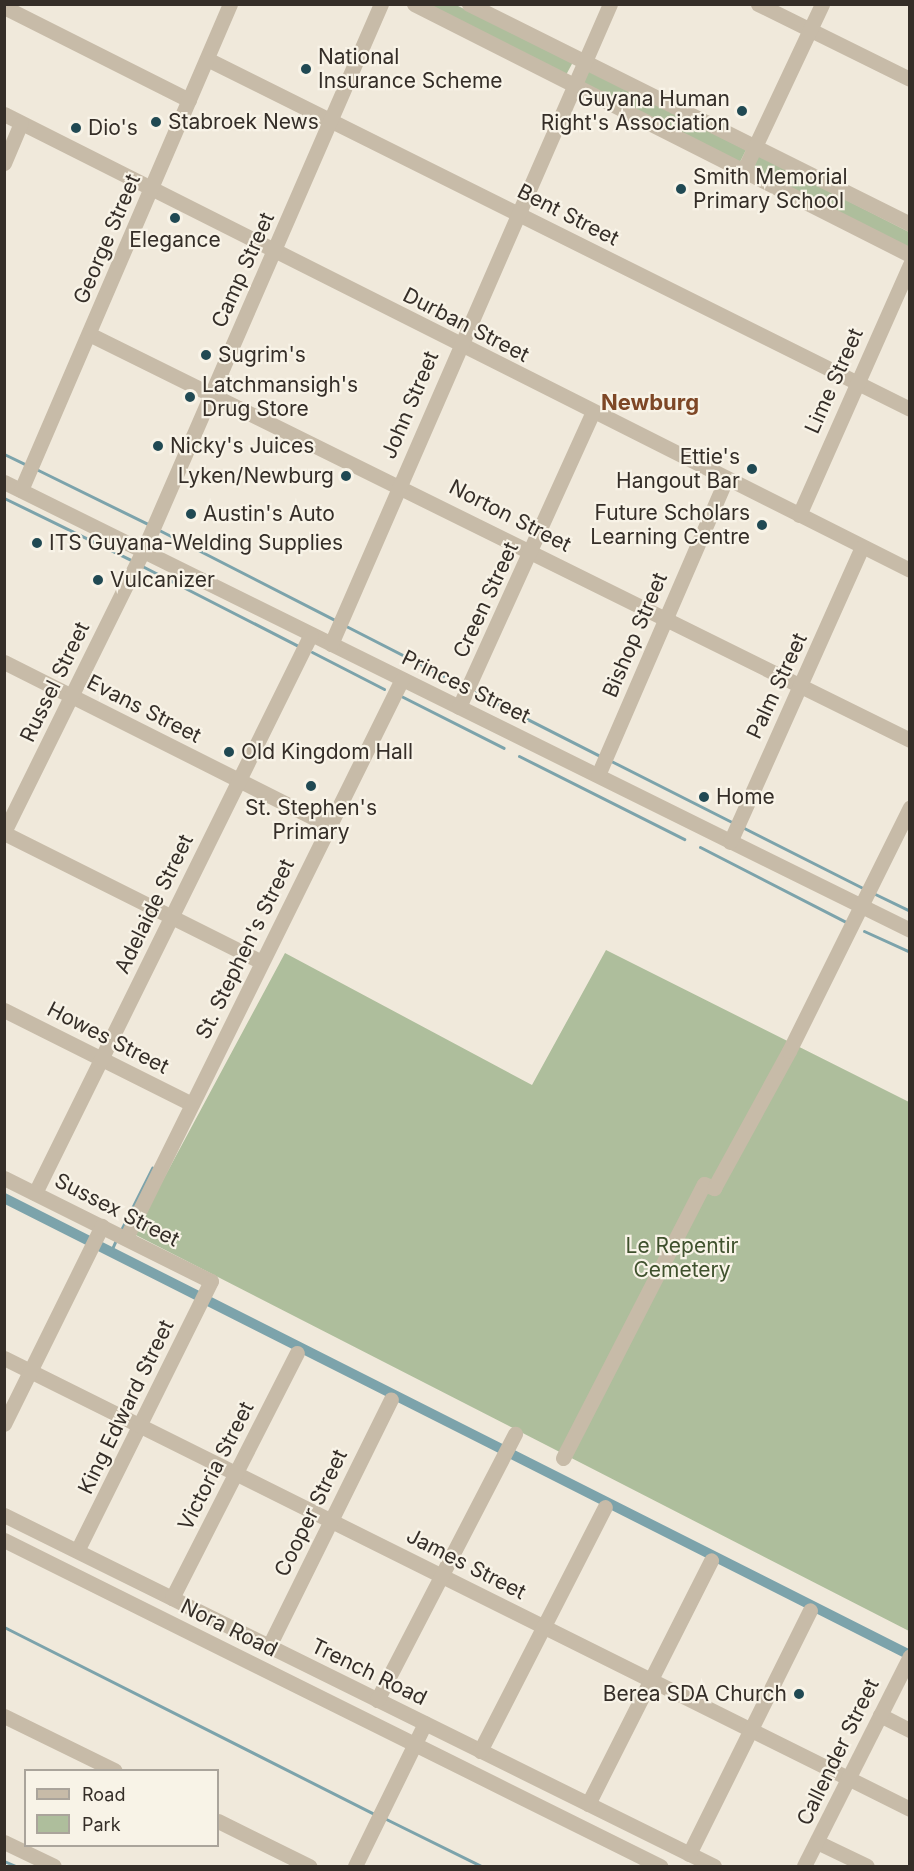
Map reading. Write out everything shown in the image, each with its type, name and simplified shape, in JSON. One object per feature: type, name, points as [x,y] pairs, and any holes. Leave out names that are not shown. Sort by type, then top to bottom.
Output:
[{"type":"street","name":"George Street","points":[[21,490],[230,4]]},
{"type":"street","name":"Camp Street","points":[[143,551],[381,4]]},
{"type":"street","points":[[414,4],[909,255]]},
{"type":"street","points":[[469,4],[909,224]]},
{"type":"street","name":"John Street","points":[[331,644],[571,84],[610,4]]},
{"type":"street","points":[[758,4],[909,79]]},
{"type":"street","points":[[743,172],[822,4]]},
{"type":"street","points":[[4,7],[189,100]]},
{"type":"street","name":"Bent Street","points":[[207,59],[909,409]]},
{"type":"street","name":"Durban Street","points":[[4,114],[273,252],[909,570]]},
{"type":"street","points":[[4,163],[21,123]]},
{"type":"street","name":"Lime Street","points":[[799,515],[909,265]]},
{"type":"street","name":"Norton Street","points":[[89,334],[399,483],[909,740]]},
{"type":"street","name":"Creen Street","points":[[461,703],[533,551],[593,412]]},
{"type":"street","name":"Bishop Street","points":[[600,771],[726,479]]},
{"type":"street","name":"Princes Street","points":[[4,482],[402,679],[461,703],[600,771],[866,904],[909,930]]},
{"type":"street","name":"Palm Street","points":[[731,837],[862,547]]},
{"type":"street","name":"Russel Street","points":[[4,832],[143,551]]},
{"type":"street","name":"Adelaide Street","points":[[35,1192],[311,634]]},
{"type":"street","name":"Evans Street","points":[[4,662],[330,826]]},
{"type":"street","name":"St. Stephen's Street","points":[[126,1238],[402,679]]},
{"type":"street","points":[[562,1458],[704,1184],[714,1188],[866,904],[909,807]]},
{"type":"street","points":[[4,832],[262,962]]},
{"type":"street","name":"Howes Street","points":[[4,1010],[192,1104]]},
{"type":"street","name":"Sussex Street","points":[[4,1178],[211,1281]]},
{"type":"street","points":[[4,1424],[102,1226]]},
{"type":"street","name":"King Edward Street","points":[[77,1551],[211,1281]]},
{"type":"street","name":"Victoria Street","points":[[172,1598],[297,1353]]},
{"type":"street","name":"James Street","points":[[4,1358],[909,1809]]},
{"type":"street","name":"Cooper Street","points":[[269,1646],[391,1399]]},
{"type":"street","points":[[377,1700],[515,1434]]},
{"type":"street","points":[[480,1751],[605,1507]]},
{"type":"street","name":"Trench Road","points":[[4,1515],[714,1866]]},
{"type":"street","name":"Nora Road","points":[[4,1540],[660,1866]]},
{"type":"street","points":[[588,1804],[711,1560]]},
{"type":"street","points":[[689,1854],[810,1610]]},
{"type":"street","name":"Callender Street","points":[[804,1866],[909,1657]]},
{"type":"street","points":[[4,1716],[112,1769]]},
{"type":"street","points":[[880,1716],[909,1730]]},
{"type":"street","points":[[355,1866],[425,1724]]},
{"type":"street","points":[[219,1821],[309,1866]]},
{"type":"street","points":[[4,1842],[54,1866]]},
{"type":"street","points":[[817,1842],[867,1866]]},
{"type":"green space","points":[[425,5],[456,5],[573,62],[566,75]]},
{"type":"green space","points":[[585,68],[746,150],[739,164],[578,82]]},
{"type":"green space","points":[[756,154],[909,232],[909,250],[749,168]]},
{"type":"green space","name":"Le Repentir Cemetery","points":[[606,950],[909,1102],[909,1631],[134,1234],[285,953],[532,1085]]},
{"type":"waterway","points":[[4,454],[27,465]]},
{"type":"waterway","points":[[36,469],[148,524]]},
{"type":"waterway","points":[[4,498],[131,560]]},
{"type":"waterway","points":[[157,529],[335,620]]},
{"type":"waterway","points":[[142,566],[300,647]]},
{"type":"waterway","points":[[344,625],[463,686]]},
{"type":"waterway","points":[[312,652],[384,689]]},
{"type":"waterway","points":[[472,691],[602,757]]},
{"type":"waterway","points":[[401,696],[504,748]]},
{"type":"waterway","points":[[519,756],[684,839]]},
{"type":"waterway","points":[[611,761],[734,823]]},
{"type":"waterway","points":[[742,827],[865,889]]},
{"type":"waterway","points":[[700,847],[848,923]]},
{"type":"waterway","points":[[873,893],[910,911]]},
{"type":"waterway","points":[[864,931],[910,952]]},
{"type":"waterway","points":[[120,1232],[152,1168]]},
{"type":"waterway","points":[[4,1198],[910,1655]]},
{"type":"waterway","points":[[111,1251],[116,1240]]},
{"type":"waterway","points":[[4,1627],[375,1814]]},
{"type":"waterway","points":[[384,1818],[481,1866]]},
{"type":"waterway","points":[[4,1861],[15,1866]]},
{"type":"place","name":"National Insurance Scheme","points":[[306,69]]},
{"type":"place","name":"Guyana Human Right's Association","points":[[742,111]]},
{"type":"place","name":"Stabroek News","points":[[156,122]]},
{"type":"place","name":"Dio's","points":[[76,128]]},
{"type":"place","name":"Smith Memorial Primary School","points":[[681,189]]},
{"type":"place","name":"Elegance","points":[[175,218]]},
{"type":"place","name":"Sugrim's","points":[[206,355]]},
{"type":"place","name":"Latchmansigh's Drug Store","points":[[190,397]]},
{"type":"place","name":"Nicky's Juices","points":[[158,446]]},
{"type":"place","name":"Ettie's Hangout Bar","points":[[752,469]]},
{"type":"place","name":"Lyken/Newburg","points":[[346,476]]},
{"type":"place","name":"Austin's Auto","points":[[191,514]]},
{"type":"place","name":"Future Scholars Learning Centre","points":[[762,525]]},
{"type":"place","name":"ITS Guyana-Welding Supplies","points":[[37,543]]},
{"type":"place","name":"Vulcanizer","points":[[98,580]]},
{"type":"place","name":"Old Kingdom Hall","points":[[229,752]]},
{"type":"place","name":"St. Stephen's Primary","points":[[311,786]]},
{"type":"place","name":"Home","points":[[704,797]]},
{"type":"place","name":"Berea SDA Church","points":[[799,1694]]},
{"type":"district","name":"Newburg","points":[[650,403]]}]
